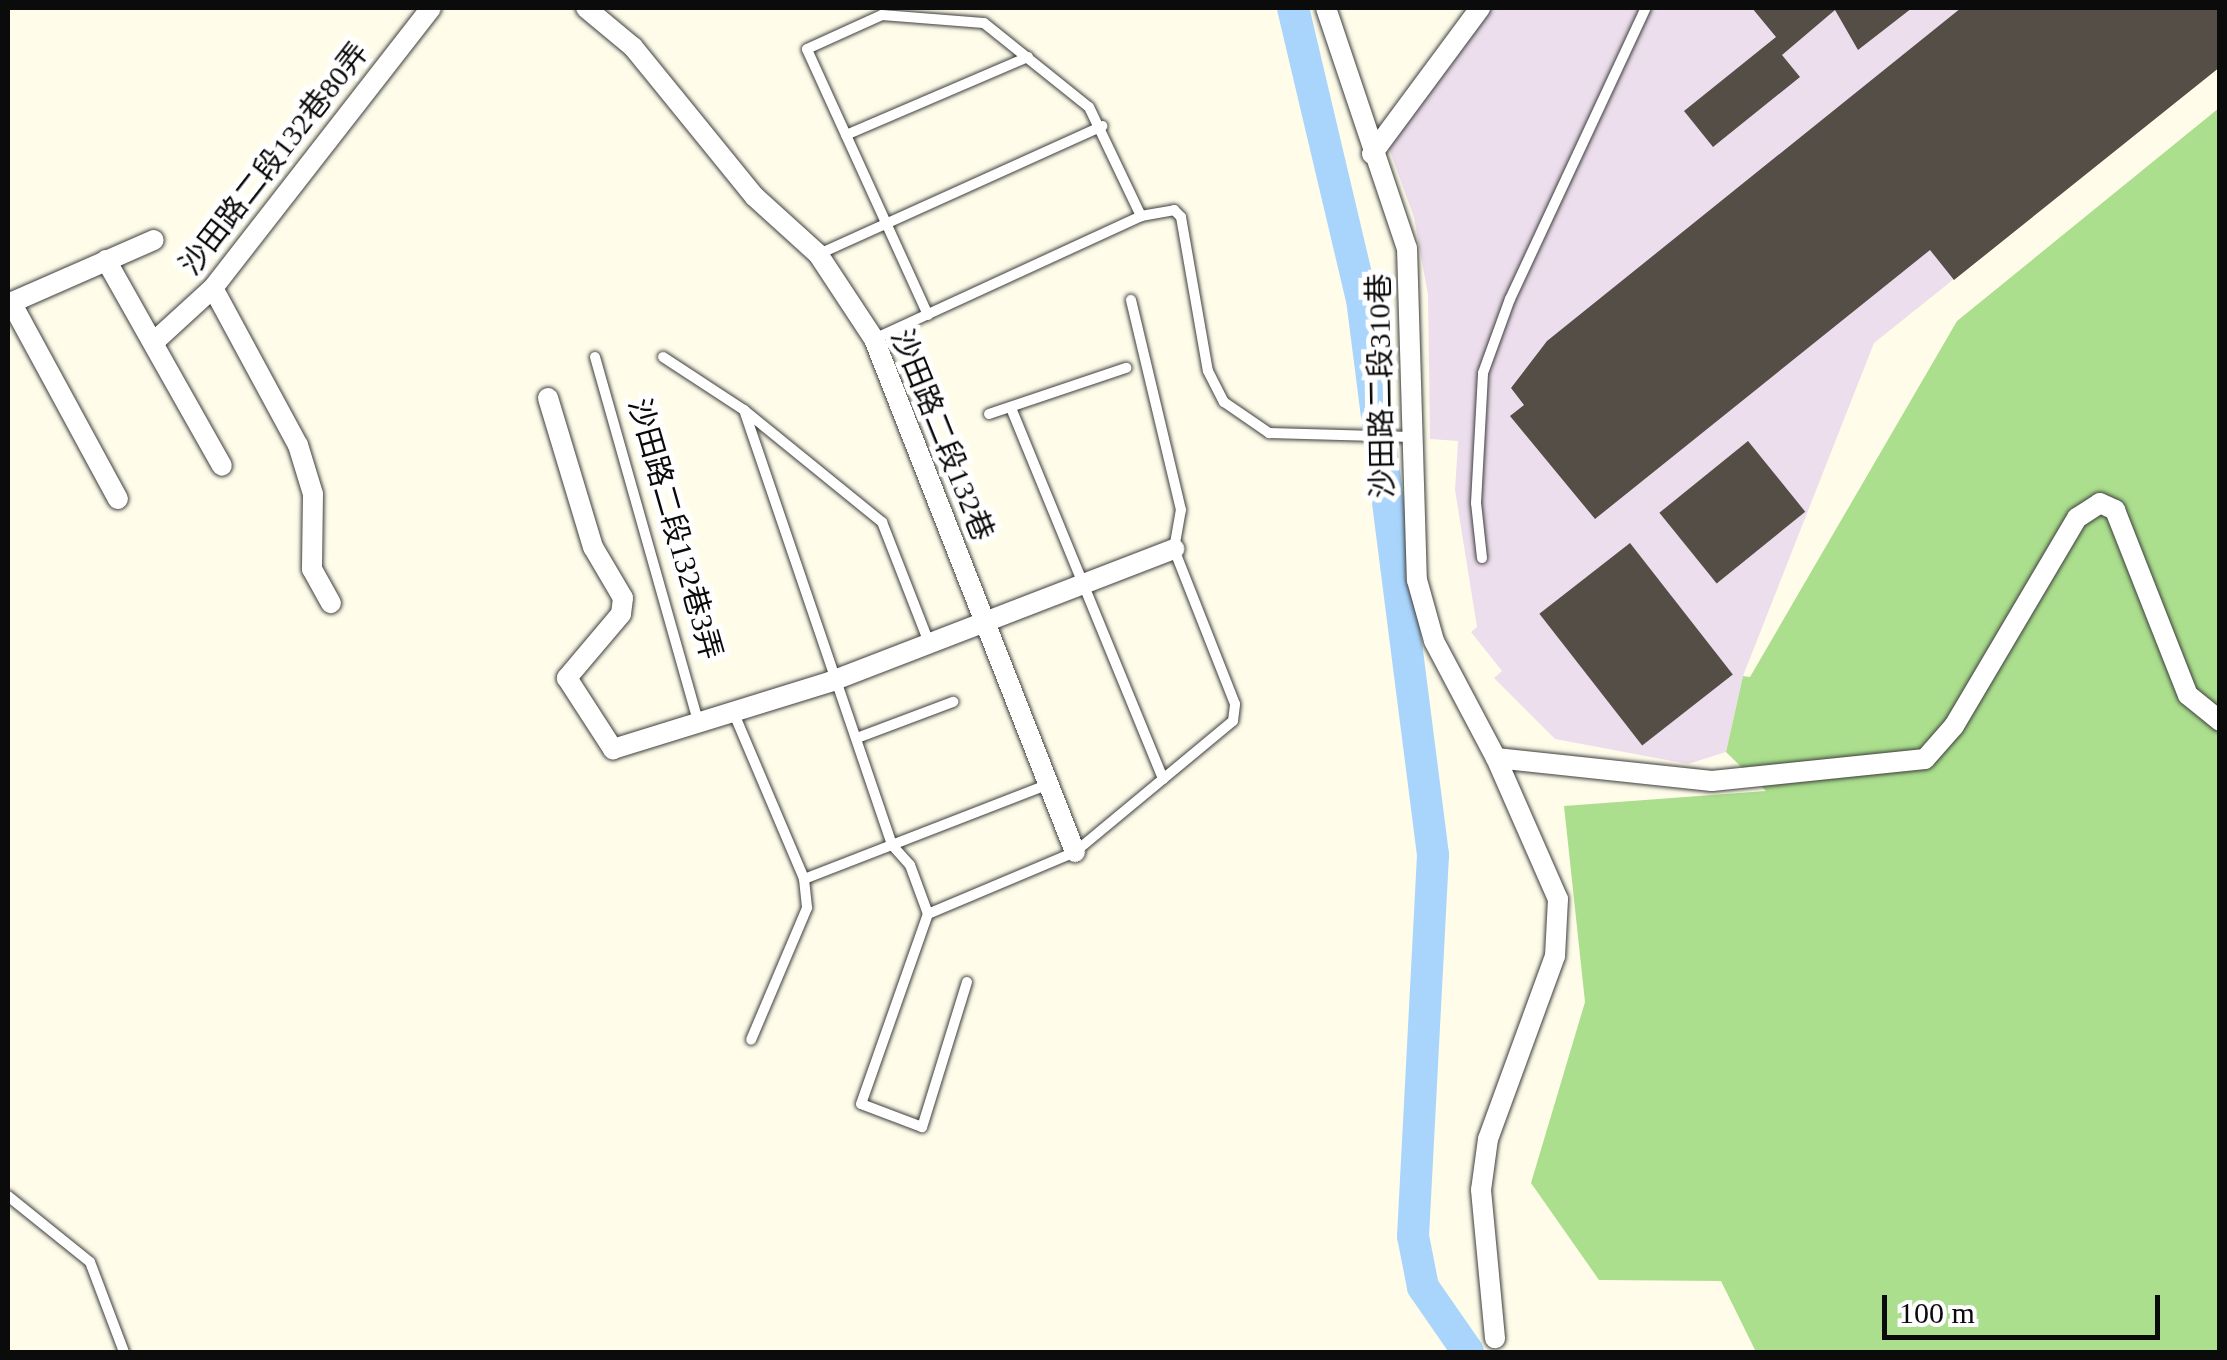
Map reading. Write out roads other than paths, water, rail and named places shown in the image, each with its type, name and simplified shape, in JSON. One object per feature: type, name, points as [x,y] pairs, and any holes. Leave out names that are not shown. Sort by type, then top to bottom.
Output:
[{"type":"street","name":"沙田路二段132巷80弄","points":[[155,340],[213,288],[431,8]]},
{"type":"street","name":"沙田路二段132巷","points":[[586,8],[633,47],[754,196],[818,254],[874,339],[1075,852]]},
{"type":"street","name":"沙田路二段310巷","points":[[1326,8],[1372,154],[1408,248],[1416,580],[1434,641],[1496,758],[1558,899],[1555,956],[1486,1156],[1481,1190],[1493,1345]]},
{"type":"street","points":[[1372,154],[1480,8]]},
{"type":"street","name":"沙田路二段132巷80弄","points":[[118,499],[9,303],[154,240]]},
{"type":"street","points":[[106,260],[155,340],[222,466]]},
{"type":"street","points":[[213,288],[298,446],[313,494],[312,569],[332,603]]},
{"type":"street","points":[[548,398],[594,547],[623,598],[620,614],[567,678],[613,748],[697,717],[832,680],[1080,581],[1174,549]]},
{"type":"street","points":[[1496,758],[1712,781],[1925,759],[1954,726],[2078,518],[2100,503],[2115,510],[2188,696],[2220,721]]},
{"type":"lane","points":[[1482,558],[1476,503],[1484,373],[1518,282],[1646,8]]},
{"type":"lane","points":[[928,314],[806,49],[882,15],[984,23],[1090,107],[1141,216]]},
{"type":"lane","points":[[846,135],[1028,57]]},
{"type":"lane","points":[[818,254],[1102,126]]},
{"type":"lane","points":[[874,339],[1141,216],[1174,210],[1181,217],[1208,371],[1224,402],[1269,433],[1414,437]]},
{"type":"lane","points":[[928,914],[1075,852],[1163,778],[1225,734],[1235,704],[1174,549],[1180,510],[1132,300]]},
{"type":"lane","name":"沙田路二段132巷3弄","points":[[595,356],[697,717]]},
{"type":"lane","name":"沙田路二段132巷3弄","points":[[663,358],[744,410],[882,522],[928,640]]},
{"type":"lane","points":[[989,414],[1126,368]]},
{"type":"lane","points":[[1011,408],[1163,778]]},
{"type":"lane","points":[[744,410],[832,680],[857,738],[892,846],[910,865],[928,914],[861,1104],[922,1127],[967,982]]},
{"type":"lane","points":[[857,738],[953,702]]},
{"type":"lane","points":[[732,708],[804,879],[807,908],[752,1040]]},
{"type":"lane","points":[[804,879],[1049,784]]},
{"type":"lane","points":[[8,1196],[90,1262],[124,1352]]},
{"type":"waterway","points":[[1293,8],[1362,299],[1433,855],[1413,1236],[1423,1287],[1468,1352]]}]
